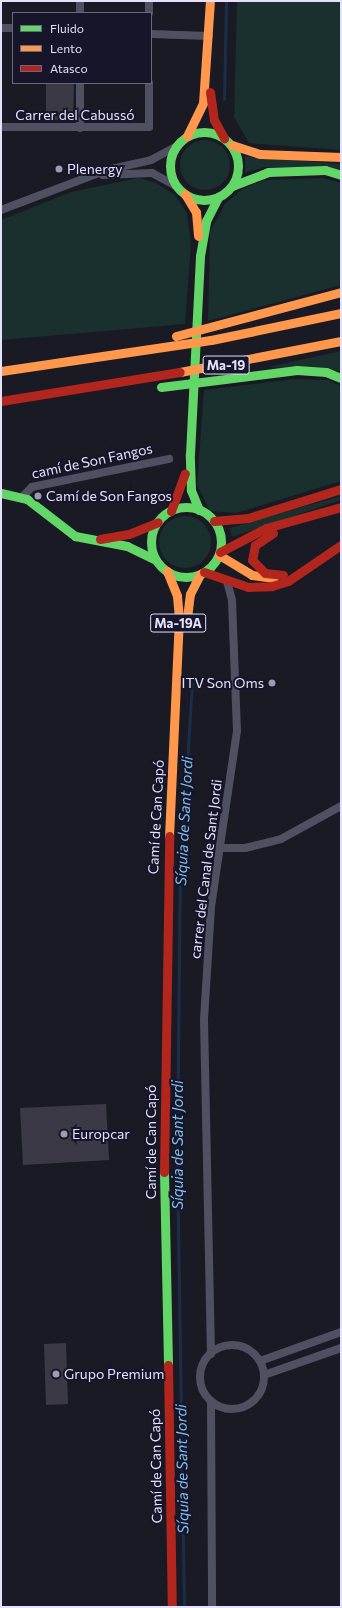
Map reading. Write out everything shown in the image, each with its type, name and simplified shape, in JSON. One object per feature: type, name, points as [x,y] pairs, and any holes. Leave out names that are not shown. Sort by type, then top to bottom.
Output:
[{"type":"main road","points":[[210,1],[208,67],[203,104],[187,136],[175,147],[170,170],[176,186],[184,194],[198,221],[200,256],[190,454],[191,490],[200,510],[214,521],[221,538],[219,553]]},
{"type":"main road","points":[[208,67],[212,112],[224,138]]},
{"type":"main road","points":[[187,136],[203,131],[224,138],[232,145],[260,154],[341,157]]},
{"type":"main road","points":[[232,145],[238,166],[232,186]]},
{"type":"main road","points":[[200,256],[206,221],[218,197],[232,186],[268,172],[325,170],[341,175]]},
{"type":"main road","points":[[184,194],[201,200],[218,197]]},
{"type":"main road","points":[[110,356],[135,344],[205,330],[341,292]]},
{"type":"main road","name":"Ma-19","points":[[1,370],[110,356],[341,313]]},
{"type":"main road","name":"Ma-19","points":[[1,401],[110,386],[341,341]]},
{"type":"main road","points":[[110,386],[136,390],[307,370],[341,378]]},
{"type":"main road","points":[[91,540],[129,534],[158,522],[171,511],[182,488],[190,454]]},
{"type":"main road","points":[[214,521],[248,518],[341,489]]},
{"type":"main road","name":"camí de Son Fangos","points":[[1,493],[22,497]]},
{"type":"main road","points":[[22,497],[69,533],[91,540],[126,546],[156,560],[167,571],[183,577],[202,573],[227,582],[248,587],[276,585],[341,545]]},
{"type":"main road","points":[[202,573],[219,553],[252,533],[299,518],[341,507]]},
{"type":"main road","points":[[171,511],[188,508],[200,510]]},
{"type":"main road","points":[[283,575],[260,570],[252,552],[262,538],[286,529],[299,518]]},
{"type":"main road","points":[[156,560],[151,544],[158,522]]},
{"type":"main road","points":[[219,553],[258,577],[283,575],[322,558]]},
{"type":"main road","name":"Camí de Can Capó","points":[[167,571],[178,604],[178,677],[165,964],[164,1171],[172,1607]]},
{"type":"main road","name":"Camí de Can Capó","points":[[178,677],[189,599],[202,573]]},
{"type":"street","points":[[80,1],[80,12]]},
{"type":"street","points":[[149,1],[149,12]]},
{"type":"street","points":[[1,28],[12,28]]},
{"type":"street","points":[[152,34],[209,36]]},
{"type":"street","points":[[80,84],[80,128]]},
{"type":"street","name":"Carrer del Cabussó","points":[[1,127],[149,127],[149,84]]},
{"type":"street","points":[[1,210],[94,175],[151,160],[175,147]]},
{"type":"street","points":[[94,175],[152,173],[176,186]]},
{"type":"street","name":"camí de Son Fangos","points":[[22,497],[32,487],[169,459]]},
{"type":"street","name":"carrer del Canal de Sant Jordi","points":[[211,1354],[204,1019],[206,954],[237,731],[232,600],[227,582]]},
{"type":"street","points":[[221,848],[245,848],[281,839],[341,806]]},
{"type":"street","points":[[260,1361],[341,1332]]},
{"type":"street","points":[[210,1401],[225,1408],[241,1408],[259,1396],[264,1375],[260,1361],[247,1348],[238,1346],[219,1348],[211,1354],[201,1377],[210,1401],[212,1607]]},
{"type":"street","points":[[264,1375],[341,1348]]},
{"type":"green space","points":[[237,1],[341,1],[341,150],[249,143],[234,117]]},
{"type":"green space","points":[[200,140],[210,140],[223,147],[230,160],[230,170],[223,183],[210,190],[200,190],[191,186],[184,179],[180,170],[180,160],[184,151],[191,144]]},
{"type":"green space","points":[[245,156],[341,164],[341,169],[264,167],[245,173]]},
{"type":"green space","points":[[139,178],[156,183],[175,195],[187,213],[191,244],[185,324],[1,340],[1,220],[71,192]]},
{"type":"green space","points":[[323,178],[341,183],[341,285],[208,321],[210,232],[225,204],[242,189],[265,180]]},
{"type":"green space","points":[[341,351],[341,371],[268,367]]},
{"type":"green space","points":[[295,379],[328,380],[341,386],[341,481],[236,513],[210,511],[197,485],[204,390]]},
{"type":"green space","points":[[341,496],[341,500],[232,537],[230,528]]},
{"type":"green space","points":[[180,516],[190,516],[200,520],[207,527],[211,537],[211,547],[207,557],[200,564],[190,568],[180,568],[170,564],[163,557],[159,547],[159,537],[163,527],[170,520]]},
{"type":"building","points":[[46,84],[74,84],[73,120],[46,120]]},
{"type":"building","name":"Europcar","points":[[106,1104],[109,1160],[23,1165],[20,1108]]},
{"type":"building","name":"Grupo Premium","points":[[66,1343],[68,1404],[46,1405],[44,1344]]},
{"type":"waterway","name":"Síquia de Sant Jordi","points":[[224,99],[226,1]]},
{"type":"waterway","name":"Síquia de Sant Jordi","points":[[184,1607],[177,1148],[180,878],[192,683]]},
{"type":"traffic: fast","points":[[197,132],[211,132],[223,137],[233,147],[238,159],[238,166],[238,173],[233,185],[223,195],[211,200],[197,200],[185,195],[175,185],[170,173],[170,159],[175,147],[185,137],[197,132]]},
{"type":"traffic: fast","points":[[232,186],[268,172],[325,170],[341,175]]},
{"type":"traffic: fast","points":[[199,510],[191,490],[190,454],[200,256],[206,221],[218,197]]},
{"type":"traffic: fast","points":[[161,387],[297,370],[326,372],[341,378]]},
{"type":"traffic: fast","points":[[1,493],[27,499],[75,536],[127,546],[156,560]]},
{"type":"traffic: fast","points":[[186,507],[199,510],[211,517],[218,529],[221,542],[218,555],[211,567],[199,574],[186,577],[173,574],[161,567],[154,555],[151,542],[154,529],[161,517],[173,510],[186,507]]},
{"type":"traffic: fast","points":[[164,1172],[168,1365]]},
{"type":"traffic: slow","points":[[187,136],[203,103],[210,1]]},
{"type":"traffic: slow","points":[[232,145],[260,154],[341,157]]},
{"type":"traffic: slow","points":[[185,194],[196,212],[198,236]]},
{"type":"traffic: slow","points":[[176,336],[341,292]]},
{"type":"traffic: slow","points":[[1,371],[211,340],[341,313]]},
{"type":"traffic: slow","points":[[180,372],[341,341]]},
{"type":"traffic: slow","points":[[219,555],[252,575],[274,578]]},
{"type":"traffic: slow","points":[[167,571],[177,596],[179,617],[169,836]]},
{"type":"traffic: slow","points":[[186,626],[190,594],[200,574]]},
{"type":"traffic: jam","points":[[210,92],[214,120],[224,138]]},
{"type":"traffic: jam","points":[[1,401],[180,372]]},
{"type":"traffic: jam","points":[[171,511],[185,473]]},
{"type":"traffic: jam","points":[[214,521],[248,518],[341,489]]},
{"type":"traffic: jam","points":[[220,552],[266,528],[341,507]]},
{"type":"traffic: jam","points":[[100,539],[129,534],[158,522]]},
{"type":"traffic: jam","points":[[273,533],[255,545],[252,560],[265,573],[283,575]]},
{"type":"traffic: jam","points":[[204,572],[248,587],[272,586],[288,581],[341,545]]},
{"type":"traffic: jam","points":[[164,1172],[169,836]]},
{"type":"traffic: jam","points":[[168,1365],[172,1607]]},
{"type":"place","name":"Plenergy","points":[[59,169]]},
{"type":"place","name":"Camí de Son Fangos","points":[[38,496]]},
{"type":"place","name":"ITV Son Oms","points":[[272,683]]},
{"type":"place","name":"Europcar","points":[[64,1134]]},
{"type":"place","name":"Grupo Premium","points":[[56,1374]]}]
